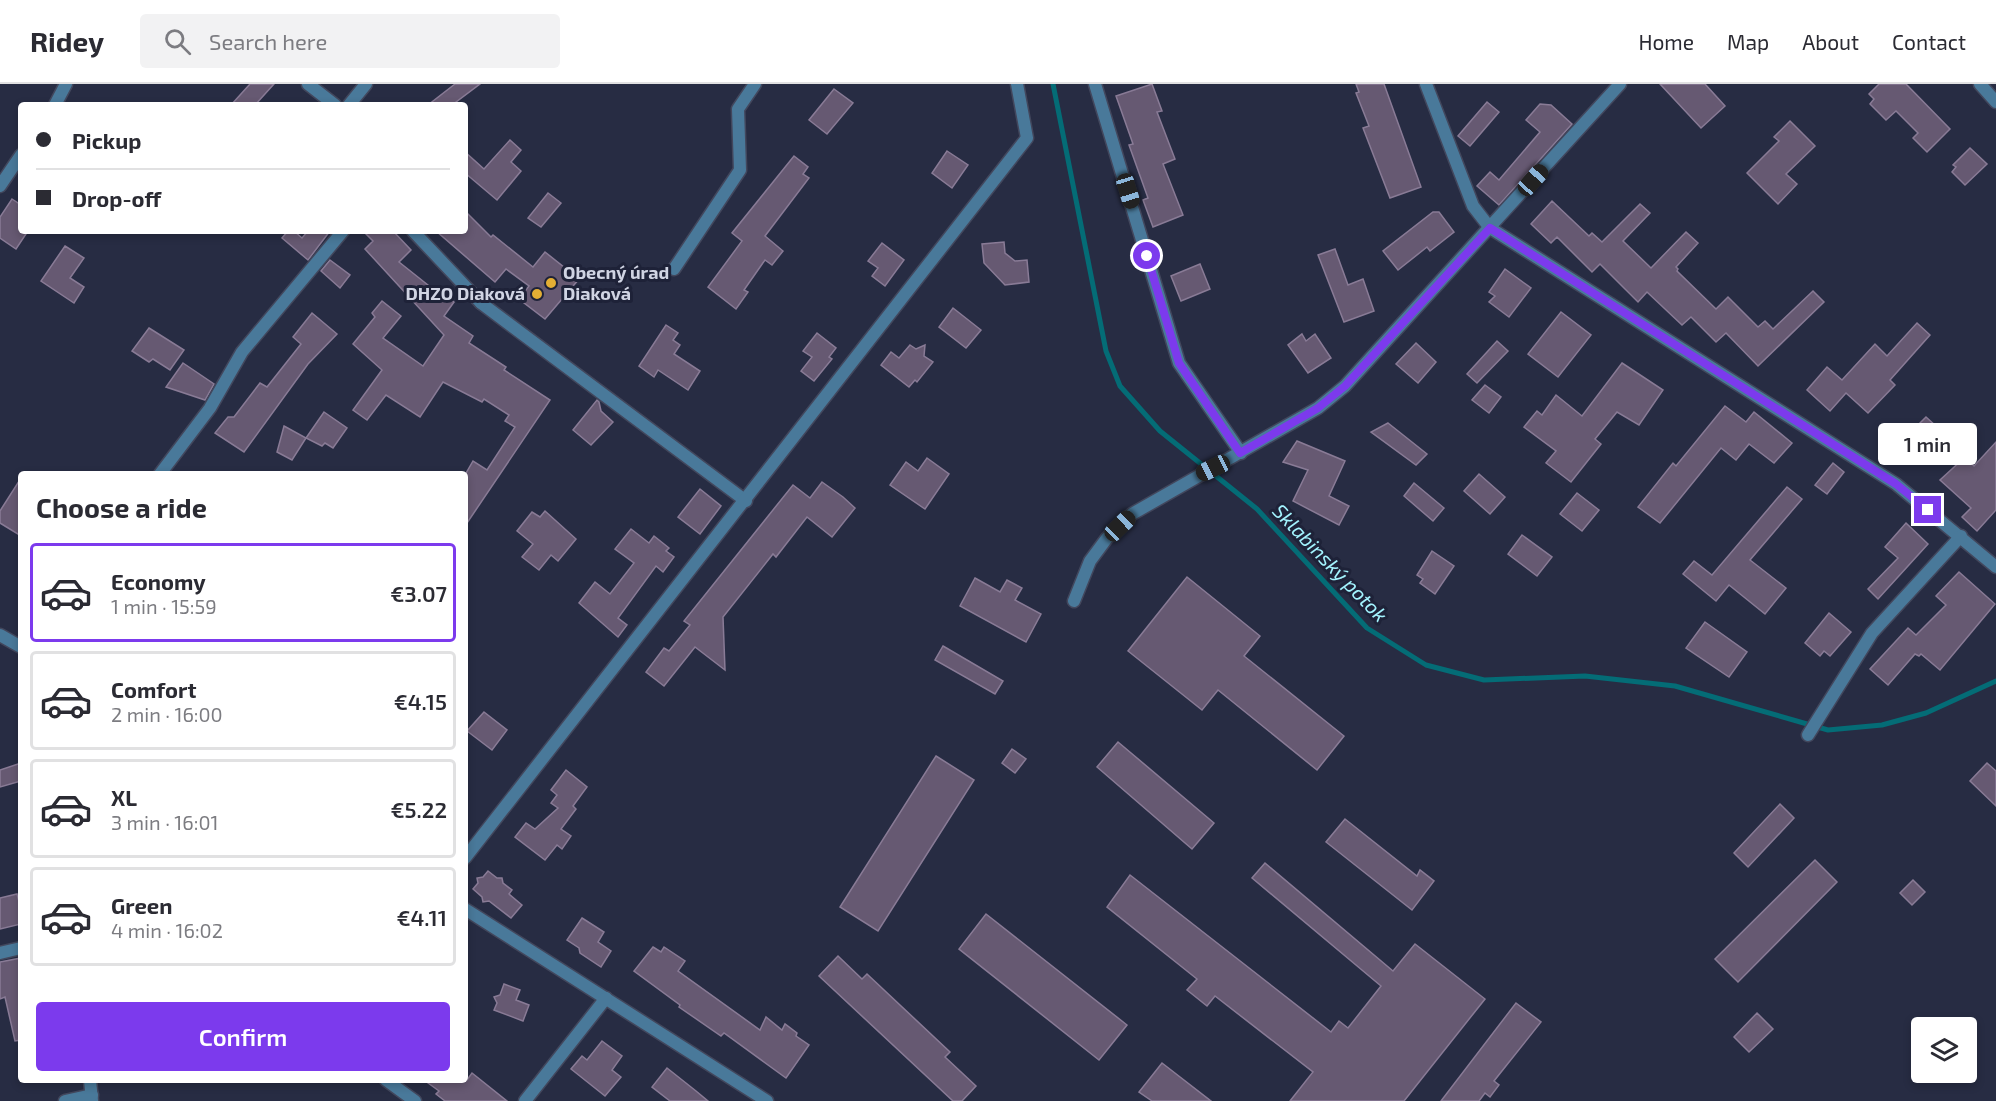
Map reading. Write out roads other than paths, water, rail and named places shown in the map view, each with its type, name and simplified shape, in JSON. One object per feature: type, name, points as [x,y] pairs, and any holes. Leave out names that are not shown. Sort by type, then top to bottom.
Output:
[{"type":"street","points":[[57,102],[66,84]]},
{"type":"street","points":[[308,84],[331,102]]},
{"type":"street","points":[[351,102],[366,84]]},
{"type":"street","points":[[674,269],[740,170],[738,109],[755,84]]},
{"type":"street","points":[[468,854],[746,501],[1027,138],[1017,84]]},
{"type":"street","points":[[1095,84],[1179,363],[1236,455]]},
{"type":"street","points":[[1426,84],[1473,206],[1490,228],[1896,484],[1996,567]]},
{"type":"street","points":[[1074,601],[1090,561],[1107,538],[1132,514],[1318,408],[1345,386],[1620,84]]},
{"type":"street","points":[[1980,84],[1996,102]]},
{"type":"street","points":[[0,186],[18,159]]},
{"type":"street","points":[[162,471],[210,408],[242,352],[340,234]]},
{"type":"street","points":[[416,234],[481,303],[746,501]]},
{"type":"street","points":[[1808,735],[1872,633],[1961,536]]},
{"type":"street","points":[[0,635],[18,645]]},
{"type":"street","points":[[468,911],[767,1101]]},
{"type":"street","points":[[0,953],[18,949]]},
{"type":"street","points":[[525,1101],[606,999]]},
{"type":"street","points":[[65,1101],[92,1098],[90,1083]]},
{"type":"street","points":[[390,1083],[415,1101]]},
{"type":"waterway","name":"Sklabinský potok","points":[[1053,84],[1106,351],[1120,386],[1160,431],[1257,509],[1367,628],[1426,665],[1484,680],[1585,676],[1675,686],[1828,730],[1882,725],[1926,713],[1996,681]]},
{"type":"place","name":"Obecný úrad Diaková","points":[[551,283]]},
{"type":"place","name":"DHZO Diaková","points":[[537,294]]}]
